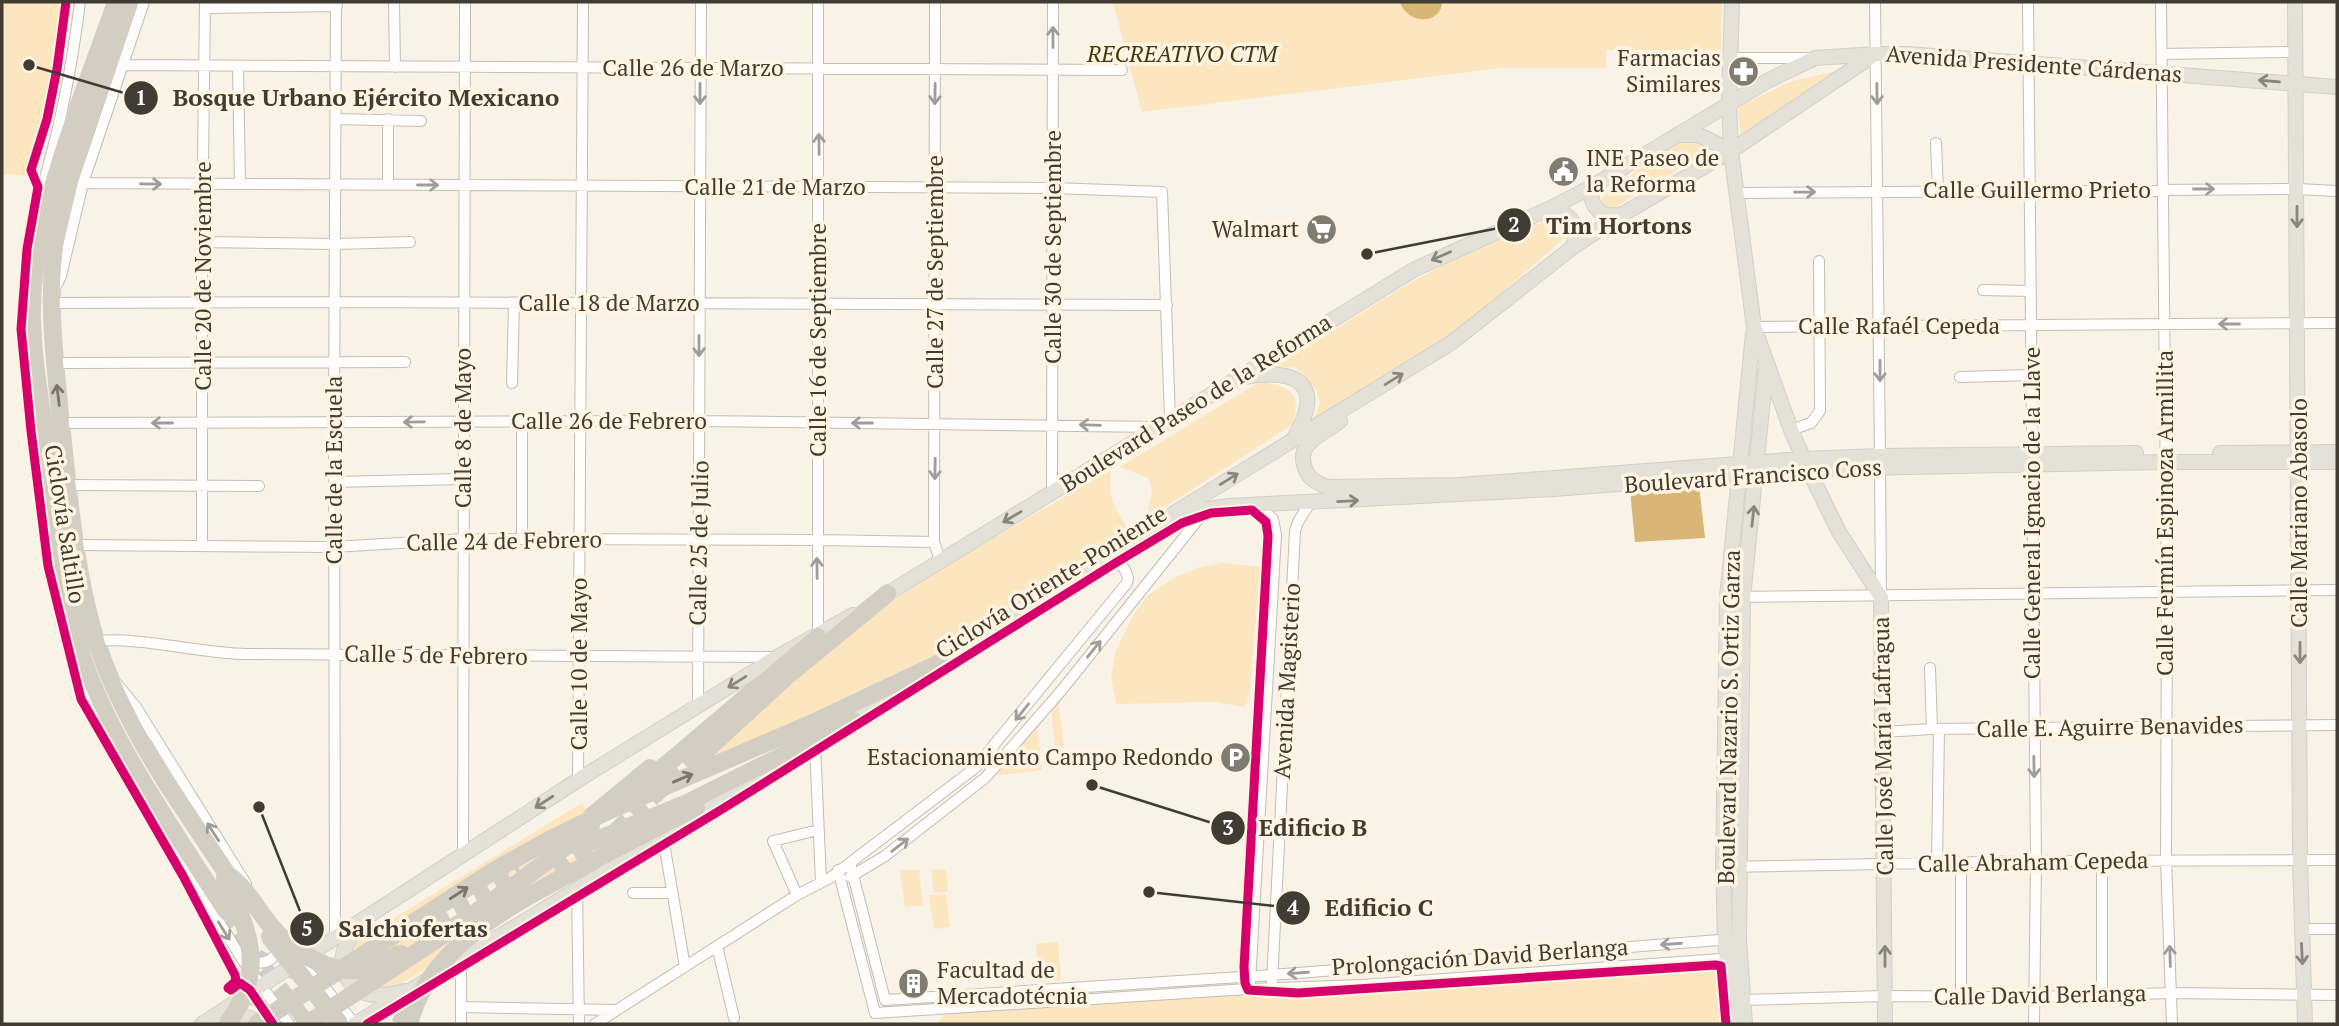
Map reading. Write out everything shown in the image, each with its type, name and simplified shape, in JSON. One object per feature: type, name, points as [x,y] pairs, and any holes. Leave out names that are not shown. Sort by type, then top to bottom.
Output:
[{"type":"highway","points":[[116,2],[62,155],[44,219],[34,276],[33,347],[62,561],[83,657],[98,697],[122,744],[226,912]]},
{"type":"highway","points":[[130,2],[73,172],[61,217],[53,270],[51,300],[54,363],[75,545],[88,612],[110,678],[143,744],[167,784],[270,937],[340,1024]]},
{"type":"highway","points":[[701,755],[787,677],[888,593]]},
{"type":"highway","name":"Boulevard Paseo de la Reforma","points":[[311,1022],[420,951],[530,874],[818,636]]},
{"type":"highway","points":[[257,1024],[495,870],[549,840],[643,795],[817,721],[944,661]]},
{"type":"highway","points":[[583,845],[687,803],[854,720]]},
{"type":"highway","points":[[228,875],[242,886],[270,926],[296,949],[327,965],[363,970],[409,949],[511,882],[667,759]]},
{"type":"highway","points":[[410,1024],[413,1010],[427,982],[439,966],[507,910],[594,861],[783,764]]},
{"type":"highway","points":[[215,858],[246,924],[252,953],[248,986],[227,1024]]},
{"type":"main road","points":[[1732,2],[1728,103],[1731,151],[1754,327],[1806,464],[1839,532],[1881,597]]},
{"type":"main road","name":"Calle Mariano Abasolo","points":[[2295,2],[2300,860],[2305,1024]]},
{"type":"main road","points":[[355,1024],[816,745],[1171,516],[1459,338],[1573,247],[1623,214],[1731,151],[1877,54]]},
{"type":"main road","name":"Avenida Presidente Cárdenas","points":[[1815,58],[1877,54],[2029,62],[2337,87]]},
{"type":"main road","name":"Boulevard Paseo de la Reforma","points":[[818,636],[1432,260],[1553,207],[1591,187],[1728,103],[1815,58]]},
{"type":"main road","points":[[1675,135],[1699,135],[1731,151]]},
{"type":"main road","points":[[1591,187],[1590,196],[1598,211],[1614,216],[1623,214]]},
{"type":"main road","points":[[1553,207],[1569,216],[1573,222],[1576,230],[1573,247]]},
{"type":"main road","name":"Boulevard Nazario S. Ortiz Garza","points":[[1732,1024],[1732,939],[1723,867],[1727,597],[1754,327]]},
{"type":"main road","name":"Boulevard Nazario S. Ortiz Garza","points":[[1732,939],[1739,867],[1743,598],[1767,365]]},
{"type":"main road","points":[[1237,378],[1266,373],[1283,374],[1303,385],[1308,404],[1305,419],[1293,439]]},
{"type":"main road","name":"Boulevard Francisco Coss","points":[[1353,405],[1341,421],[1310,442],[1303,451],[1302,461],[1306,471],[1310,478],[1319,484],[1338,488],[1460,485],[1806,464],[2298,457],[2337,452]]},
{"type":"main road","name":"Boulevard Francisco Coss","points":[[2298,457],[2337,462]]},
{"type":"main road","name":"Boulevard Francisco Coss","points":[[1171,516],[1210,508],[1255,504],[1554,489],[1740,470]]},
{"type":"main road","name":"Calle José María Lafragua","points":[[1881,597],[1885,1024]]},
{"type":"main road","points":[[204,1024],[578,780],[777,657],[818,636]]},
{"type":"main road","points":[[361,921],[343,952],[342,962],[348,982],[363,994],[396,993],[419,987]]},
{"type":"main road","name":"Boulevard Nazario S. Ortiz Garza","points":[[1733,958],[1743,1000],[1745,1024]]},
{"type":"main road","points":[[204,1024],[227,1016],[243,1015],[252,1018],[257,1024]]},
{"type":"street","points":[[34,276],[31,258],[39,197],[54,144],[73,56],[80,2]]},
{"type":"street","points":[[136,25],[137,2]]},
{"type":"street","points":[[51,300],[61,276],[83,183],[144,2]]},
{"type":"street","points":[[394,2],[395,67]]},
{"type":"street","name":"Calle 8 de Mayo","points":[[463,854],[465,2]]},
{"type":"street","name":"Calle 10 de Mayo","points":[[578,780],[583,2]]},
{"type":"street","name":"Calle 25 de Julio","points":[[698,706],[701,2]]},
{"type":"street","name":"Calle 16 de Septiembre","points":[[818,2],[818,636]]},
{"type":"street","name":"Calle 27 de Septiembre","points":[[935,2],[934,542],[940,560]]},
{"type":"street","name":"Calle 30 de Septiembre","points":[[1052,492],[1053,2]]},
{"type":"street","name":"Calle José María Lafragua","points":[[1875,2],[1881,597]]},
{"type":"street","name":"Calle General Ignacio de la Llave","points":[[2028,2],[2036,860],[2035,1024]]},
{"type":"street","name":"Calle Fermín Espinoza Armillita","points":[[2161,2],[2167,593],[2166,860],[2172,1024]]},
{"type":"street","name":"Calle 20 de Noviembre","points":[[202,544],[205,5],[337,4]]},
{"type":"street","name":"Calle de la Escuela","points":[[335,938],[334,362],[337,4]]},
{"type":"street","points":[[2162,54],[2296,52]]},
{"type":"street","name":"Avenida Presidente Cárdenas","points":[[1731,58],[1815,58]]},
{"type":"street","name":"Calle 26 de Marzo","points":[[123,65],[1122,70]]},
{"type":"street","points":[[238,66],[240,184]]},
{"type":"street","points":[[336,119],[421,121]]},
{"type":"street","points":[[388,119],[388,186]]},
{"type":"street","points":[[1936,143],[1938,191]]},
{"type":"street","name":"Calle 21 de Marzo","points":[[83,183],[1053,188],[1162,192],[1167,305]]},
{"type":"street","name":"Calle Guillermo Prieto","points":[[1737,193],[2297,189],[2337,191]]},
{"type":"street","points":[[202,242],[410,242]]},
{"type":"street","points":[[1791,430],[1811,423],[1820,411],[1819,261]]},
{"type":"street","points":[[1983,290],[2030,291]]},
{"type":"street","name":"Calle 18 de Marzo","points":[[51,300],[203,303],[1167,305]]},
{"type":"street","points":[[512,383],[514,303]]},
{"type":"street","points":[[1164,423],[1167,305]]},
{"type":"street","name":"Calle Rafaél Cepeda","points":[[1754,327],[2337,323]]},
{"type":"street","points":[[54,363],[405,362]]},
{"type":"street","points":[[1960,377],[2031,375]]},
{"type":"street","points":[[522,422],[522,539]]},
{"type":"street","name":"Calle 26 de Febrero","points":[[61,423],[1164,423]]},
{"type":"street","points":[[334,482],[462,480]]},
{"type":"street","points":[[67,485],[259,486]]},
{"type":"street","name":"Avenida Magisterio","points":[[1271,988],[1290,598],[1296,531],[1298,522],[1310,503]]},
{"type":"street","name":"Avenida Magisterio","points":[[1250,989],[1276,527],[1268,513],[1255,504]]},
{"type":"street","points":[[833,877],[855,876],[985,778],[1210,508]]},
{"type":"street","name":"Calle 24 de Febrero","points":[[75,545],[334,547],[465,538],[934,542]]},
{"type":"street","points":[[62,561],[56,579],[66,625],[97,717],[147,805],[242,960],[289,1024]]},
{"type":"street","points":[[594,1024],[797,895],[833,877],[975,768],[1127,583],[1128,578],[1122,565],[1100,561]]},
{"type":"street","points":[[1727,597],[2337,590]]},
{"type":"street","points":[[1272,598],[1290,598]]},
{"type":"street","name":"Calle 5 de Febrero","points":[[96,640],[131,640],[220,653],[777,657]]},
{"type":"street","points":[[1060,664],[1075,673]]},
{"type":"street","points":[[1930,668],[1936,729],[1937,864]]},
{"type":"street","points":[[110,678],[136,707],[277,935],[355,1024]]},
{"type":"street","name":"Calle E. Aguirre Benavides","points":[[1883,732],[1936,729],[2337,725]]},
{"type":"street","points":[[816,745],[818,830],[833,877]]},
{"type":"street","points":[[975,768],[985,778]]},
{"type":"street","points":[[797,895],[773,841],[818,830]]},
{"type":"street","points":[[663,837],[685,967]]},
{"type":"street","points":[[1257,847],[1279,849]]},
{"type":"street","name":"Calle Abraham Cepeda","points":[[1723,867],[1961,864],[2036,860],[2337,860]]},
{"type":"street","points":[[2102,860],[2102,994]]},
{"type":"street","points":[[850,863],[855,876]]},
{"type":"street","points":[[1961,864],[1961,997]]},
{"type":"street","name":"Prolongación David Berlanga","points":[[855,876],[885,1000],[1272,975],[1732,939]]},
{"type":"street","name":"Prolongación David Berlanga","points":[[833,877],[875,1013],[1250,989],[1425,981],[1733,958]]},
{"type":"street","points":[[577,889],[579,1024]]},
{"type":"street","points":[[633,893],[672,893]]},
{"type":"street","points":[[2301,929],[2337,929]]},
{"type":"street","points":[[242,960],[261,964],[270,960],[278,950],[277,935]]},
{"type":"street","points":[[717,946],[734,1018]]},
{"type":"street","points":[[1573,951],[1574,970]]},
{"type":"street","points":[[461,961],[461,1024]]},
{"type":"street","points":[[1423,963],[1425,981]]},
{"type":"street","name":"Calle David Berlanga","points":[[1743,1000],[2172,993],[2337,995]]},
{"type":"street","points":[[461,1007],[617,1010]]},
{"type":"green space","points":[[2,2],[66,2],[52,90],[28,176],[2,176]]},
{"type":"green space","name":"RECREATIVO CTM","points":[[1113,2],[1722,2],[1721,50],[1606,50],[1606,68],[1501,68],[1142,112]]},
{"type":"green space","points":[[1856,66],[1741,135],[1738,107],[1790,82]]},
{"type":"green space","points":[[1684,139],[1711,146],[1710,150],[1605,213],[1599,201],[1636,171]]},
{"type":"green space","points":[[1555,217],[1567,222],[1569,234],[1461,328],[1314,419],[1320,403],[1316,390],[1304,374],[1294,367],[1275,367],[1403,287],[1451,261]]},
{"type":"green space","points":[[1261,381],[1280,386],[1291,393],[1296,404],[1293,424],[1145,520],[1152,494],[1148,478],[1120,467]]},
{"type":"green space","points":[[1111,470],[1111,496],[1129,531],[926,661],[692,766],[787,679],[862,620],[973,550]]},
{"type":"green space","points":[[1222,563],[1260,567],[1250,691],[1244,707],[1216,702],[1116,704],[1111,677],[1116,650],[1134,614],[1148,595],[1174,578],[1197,568]]},
{"type":"green space","points":[[1058,701],[1064,747],[1055,749],[1051,709]]},
{"type":"green space","points":[[1037,727],[1042,770],[995,776]]},
{"type":"green space","points":[[582,803],[596,831],[440,911],[444,921],[615,836],[618,840],[485,913],[498,926],[395,987],[371,988],[351,974],[350,948],[360,939]]},
{"type":"green space","points":[[946,869],[948,892],[934,893],[931,870]]},
{"type":"green space","points":[[900,870],[919,870],[923,905],[905,907]]},
{"type":"green space","points":[[946,894],[950,927],[934,929],[929,895]]},
{"type":"green space","points":[[1058,942],[1061,980],[1041,982],[1036,944]]},
{"type":"green space","points":[[1720,968],[1724,1024],[936,1024],[949,1011],[1239,993],[1359,991]]},
{"type":"shaded area","points":[[1400,2],[1441,2],[1442,5],[1434,17],[1421,19],[1408,14]]},
{"type":"shaded area","points":[[1699,485],[1705,538],[1635,542],[1630,490]]},
{"type":"tunnel","points":[[557,873],[600,844],[701,755]]},
{"type":"tunnel","points":[[412,932],[522,874]]},
{"type":"tunnel","points":[[226,912],[248,944]]},
{"type":"tunnel","points":[[257,957],[298,972],[320,972],[342,967]]},
{"type":"tunnel","points":[[265,968],[308,1024]]},
{"type":"tunnel","points":[[235,1024],[247,1009],[259,980]]},
{"type":"tunnel","points":[[399,1024],[415,992]]},
{"type":"cycle path","name":"Ciclovía Saltillo","points":[[66,2],[47,119],[31,170],[38,187],[27,249],[21,329],[48,566],[81,699],[183,876],[235,975],[236,981],[228,988],[231,990],[240,983],[250,990],[273,1024]]},
{"type":"cycle path","name":"Ciclovía Oriente-Poniente","points":[[367,1024],[724,808],[1182,523],[1211,513],[1252,510],[1266,522],[1268,536],[1244,967],[1248,990],[1298,993],[1715,965],[1721,966],[1726,1024]]},
{"type":"place","name":"Bosque Urbano Ejército Mexicano","points":[[29,65]]},
{"type":"place","name":"Farmacias Similares","points":[[1744,71]]},
{"type":"place","name":"INE Paseo de la Reforma","points":[[1563,171]]},
{"type":"place","name":"Walmart","points":[[1322,229]]},
{"type":"place","name":"Tim Hortons","points":[[1367,254]]},
{"type":"place","name":"Estacionamiento Campo Redondo","points":[[1236,757]]},
{"type":"place","name":"Edificio B","points":[[1092,785]]},
{"type":"place","name":"Salchiofertas","points":[[259,807]]},
{"type":"place","name":"Edificio C","points":[[1149,892]]},
{"type":"place","name":"Facultad de Mercadotécnia","points":[[914,983]]}]
